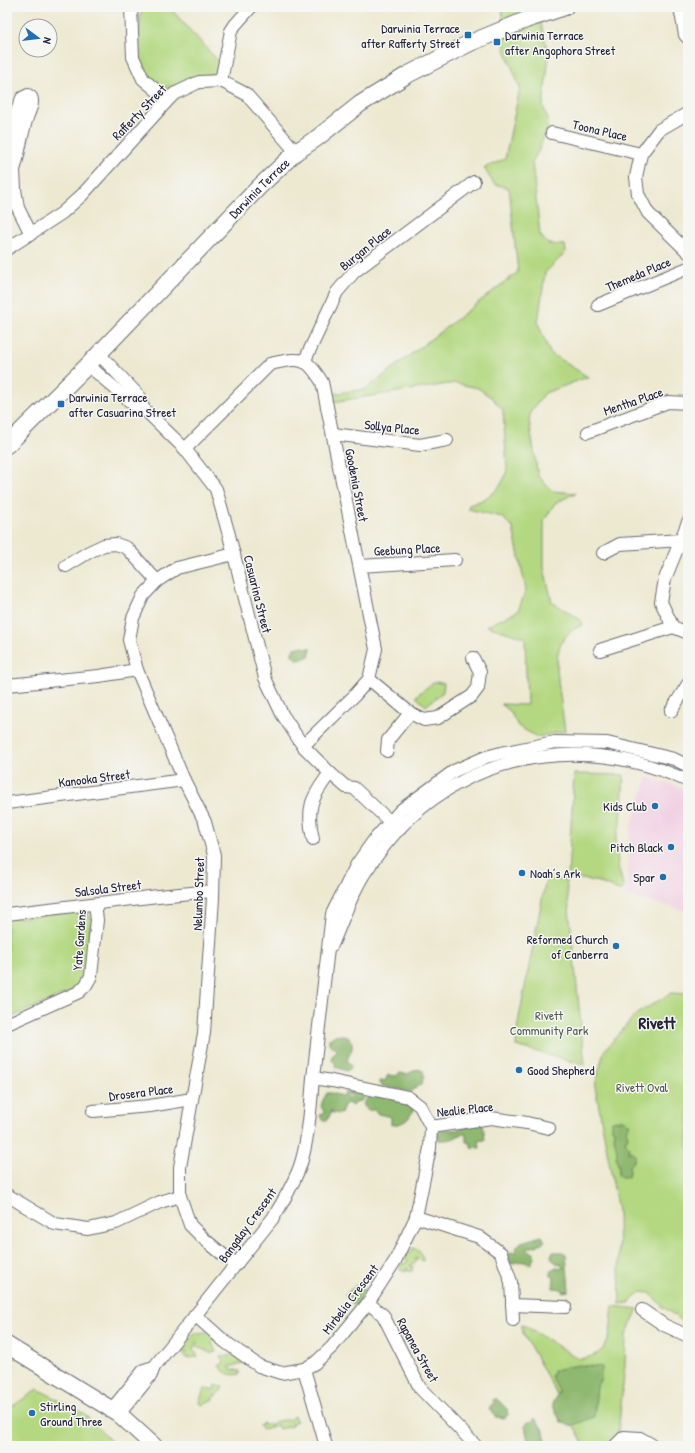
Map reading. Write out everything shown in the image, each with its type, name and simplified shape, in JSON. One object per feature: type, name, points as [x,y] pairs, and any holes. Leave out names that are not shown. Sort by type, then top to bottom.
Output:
[{"type":"main road","name":"Darwinia Terrace","points":[[7,445],[93,359],[259,187],[296,152],[317,138],[360,104],[407,75],[462,47],[519,23],[565,7]]},
{"type":"main road","points":[[7,1345],[115,1412],[154,1446]]},
{"type":"street","points":[[131,7],[133,57],[143,79],[168,100]]},
{"type":"street","points":[[131,26],[135,7]]},
{"type":"street","points":[[221,81],[231,31],[251,7]]},
{"type":"street","points":[[680,7],[685,35],[688,38]]},
{"type":"street","name":"Rafferty Street","points":[[7,249],[62,213],[82,195],[174,94],[198,82],[221,81],[246,94],[296,152]]},
{"type":"street","points":[[14,170],[18,160],[26,120],[32,102],[31,97],[28,95],[21,100],[14,123],[11,150],[14,170],[14,190],[18,208],[31,234]]},
{"type":"street","points":[[688,113],[659,130],[641,154],[636,177],[638,194],[648,213],[688,252]]},
{"type":"street","name":"Toona Place","points":[[552,133],[641,154]]},
{"type":"street","name":"Burgan Place","points":[[304,362],[337,292],[354,272],[474,182]]},
{"type":"street","name":"Themeda Place","points":[[598,305],[688,268]]},
{"type":"street","name":"Casuarina Street","points":[[93,359],[132,404],[143,408],[186,449],[216,489],[265,678],[282,714],[303,746],[346,787],[354,788],[392,829]]},
{"type":"street","points":[[186,449],[270,364],[288,360],[304,362]]},
{"type":"street","name":"Goodenia Street","points":[[303,746],[354,696],[369,679],[376,649],[322,382],[310,365],[304,362]]},
{"type":"street","name":"Mentha Place","points":[[588,432],[668,402],[688,403]]},
{"type":"street","name":"Sollya Place","points":[[333,434],[420,445],[447,440]]},
{"type":"street","points":[[673,627],[661,602],[665,579],[688,522]]},
{"type":"street","points":[[603,553],[620,544],[681,540]]},
{"type":"street","points":[[66,566],[104,545],[116,544],[127,548],[157,581]]},
{"type":"street","name":"Nelumbo Street","points":[[234,554],[177,568],[157,581],[144,596],[133,618],[130,640],[137,670],[184,780],[205,822],[214,855],[204,1034],[180,1167],[180,1196],[190,1225],[226,1258],[237,1264]]},
{"type":"street","name":"Geebung Place","points":[[360,566],[455,560]]},
{"type":"street","points":[[600,650],[673,627],[688,633]]},
{"type":"street","points":[[369,679],[410,713],[424,720],[438,718],[472,696],[478,688],[480,672],[473,658]]},
{"type":"street","points":[[7,685],[99,676],[137,670]]},
{"type":"street","points":[[671,711],[688,684]]},
{"type":"street","points":[[387,751],[388,740],[410,713]]},
{"type":"street","name":"Bangalay Crescent","points":[[538,751],[555,742],[607,743],[674,759],[688,766]]},
{"type":"street","name":"Bangalay Crescent","points":[[115,1412],[151,1375],[154,1367],[273,1218],[286,1197],[300,1168],[305,1146],[311,1104],[332,914],[357,864],[392,829],[406,805],[454,771],[486,757],[538,751],[556,755],[606,756],[640,763],[688,781]]},
{"type":"street","points":[[313,839],[309,821],[311,804],[320,787],[330,773]]},
{"type":"street","name":"Kanooka Street","points":[[7,803],[184,780]]},
{"type":"street","name":"Salsola Street","points":[[7,914],[213,891]]},
{"type":"street","name":"Yate Gardens","points":[[7,1024],[79,992],[86,985],[91,976],[97,920],[95,904]]},
{"type":"street","points":[[313,1078],[408,1097],[420,1106],[431,1127]]},
{"type":"street","name":"Drosera Place","points":[[93,1111],[150,1106],[192,1099]]},
{"type":"street","name":"Nealie Place","points":[[431,1127],[491,1118],[549,1128]]},
{"type":"street","name":"Mirbelia Crescent","points":[[195,1315],[224,1341],[259,1366],[281,1372],[304,1369],[315,1363],[332,1347],[368,1303],[395,1261],[416,1217],[430,1148],[431,1127]]},
{"type":"street","points":[[7,1195],[55,1224],[88,1230],[116,1223],[160,1202],[180,1196]]},
{"type":"street","points":[[416,1217],[479,1237],[501,1253],[511,1282],[513,1320]]},
{"type":"street","name":"Rapanea Street","points":[[368,1303],[383,1315],[420,1388],[476,1446]]},
{"type":"street","points":[[512,1305],[565,1307]]},
{"type":"street","points":[[642,1310],[664,1325],[688,1336]]},
{"type":"street","points":[[304,1369],[326,1446]]},
{"type":"street","points":[[615,1446],[624,1437],[640,1438],[654,1446]]},
{"type":"shaded area","points":[[648,777],[688,790],[688,911],[626,896],[631,827]]},
{"type":"green space","points":[[142,7],[169,7],[220,63],[215,73],[171,87],[158,88],[143,71],[136,52]]},
{"type":"green space","points":[[502,7],[537,7],[549,56],[543,106],[549,123],[539,150],[532,162],[540,235],[548,244],[565,245],[566,252],[545,273],[538,323],[550,353],[588,377],[545,393],[531,411],[529,420],[538,476],[552,491],[576,493],[555,503],[544,521],[544,568],[552,602],[581,620],[582,625],[573,630],[566,637],[558,651],[557,669],[565,731],[537,737],[518,726],[510,711],[501,704],[527,705],[525,638],[487,626],[518,611],[526,590],[513,528],[502,517],[468,509],[469,505],[483,500],[494,492],[499,487],[505,475],[507,468],[503,410],[492,398],[478,388],[455,383],[332,402],[331,394],[366,389],[518,272],[509,188],[494,184],[484,168],[505,159],[520,88],[505,49]]},
{"type":"green space","points":[[303,646],[305,648],[311,648],[309,656],[300,659],[292,655],[295,648]]},
{"type":"green space","points":[[434,682],[444,683],[443,692],[426,706],[417,698],[417,695]]},
{"type":"green space","points":[[574,774],[624,775],[621,822],[616,837],[618,866],[624,888],[621,891],[595,881],[568,877]]},
{"type":"green space","name":"Rivett Community Park","points":[[546,879],[566,880],[585,1065],[516,1046],[518,1023]]},
{"type":"green space","points":[[84,910],[88,912],[91,918],[87,974],[74,990],[7,1019],[7,919]]},
{"type":"green space","name":"Rivett Oval","points":[[671,993],[688,994],[688,1325],[662,1306],[650,1293],[640,1292],[629,1303],[620,1304],[618,1211],[595,1086],[604,1051],[635,1015]]},
{"type":"green space","points":[[334,1036],[348,1036],[352,1043],[352,1049],[347,1060],[351,1065],[350,1069],[346,1071],[336,1067],[332,1060],[332,1056],[337,1051],[329,1043],[329,1039]]},
{"type":"green space","points":[[418,1069],[423,1071],[424,1076],[421,1085],[411,1092],[382,1086],[380,1083],[380,1081],[385,1081],[388,1075],[396,1076],[399,1073],[407,1074]]},
{"type":"green space","points":[[357,1090],[366,1095],[360,1102],[357,1101],[353,1106],[347,1103],[344,1105],[341,1114],[332,1113],[331,1110],[327,1120],[322,1120],[320,1115],[324,1114],[324,1112],[321,1106],[327,1093],[345,1095],[350,1099],[352,1098],[351,1095],[344,1093]]},
{"type":"green space","points":[[375,1095],[396,1097],[414,1107],[411,1115],[400,1124],[391,1125],[391,1117],[378,1114],[375,1110],[367,1110],[363,1104],[368,1097],[373,1098]]},
{"type":"green space","points":[[620,1119],[630,1125],[626,1130],[628,1136],[625,1142],[629,1146],[628,1153],[631,1151],[635,1155],[634,1161],[629,1166],[630,1170],[628,1177],[620,1177],[618,1175],[619,1167],[616,1159],[617,1151],[614,1137],[615,1131],[612,1129],[612,1121],[617,1120],[618,1122]]},
{"type":"green space","points":[[483,1123],[485,1140],[479,1141],[480,1148],[471,1147],[471,1143],[466,1142],[466,1134],[461,1134],[450,1139],[438,1140],[438,1129],[457,1130],[466,1126]]},
{"type":"green space","points":[[542,1236],[545,1241],[528,1248],[528,1251],[534,1253],[534,1258],[530,1265],[525,1262],[516,1262],[511,1264],[507,1254],[512,1252],[515,1253],[516,1247],[518,1247],[521,1242]]},
{"type":"green space","points":[[413,1248],[420,1253],[423,1261],[415,1258],[417,1261],[410,1266],[413,1266],[412,1271],[409,1272],[407,1268],[407,1271],[400,1270],[401,1264],[408,1261],[405,1259],[404,1254],[406,1252],[411,1252]]},
{"type":"green space","points":[[562,1252],[566,1254],[569,1291],[562,1292],[562,1289],[553,1288],[554,1277],[551,1276],[551,1270],[556,1267],[564,1268],[561,1264],[556,1263],[551,1257],[552,1253]]},
{"type":"green space","points":[[356,1285],[362,1290],[364,1288],[366,1295],[357,1305],[353,1305],[350,1302],[351,1299],[345,1296]]},
{"type":"green space","points":[[613,1306],[638,1309],[626,1335],[625,1365],[618,1435],[615,1446],[585,1446],[522,1331],[522,1324],[579,1359],[599,1353],[608,1342]]},
{"type":"green space","points":[[207,1332],[215,1340],[212,1343],[216,1352],[210,1353],[197,1346],[198,1343],[196,1342],[193,1349],[198,1357],[186,1358],[184,1355],[186,1352],[178,1351],[187,1340],[196,1333]]},
{"type":"green space","points":[[232,1353],[243,1363],[229,1367],[240,1371],[240,1374],[228,1374],[219,1366],[224,1362],[220,1356],[230,1356]]},
{"type":"green space","points":[[578,1365],[602,1367],[601,1381],[597,1386],[594,1417],[571,1426],[561,1422],[552,1404],[559,1391],[551,1377],[554,1370]]},
{"type":"green space","points":[[215,1385],[223,1387],[218,1395],[214,1396],[213,1399],[202,1405],[199,1402],[204,1389],[214,1390]]},
{"type":"green space","points":[[38,1389],[83,1413],[116,1446],[7,1446],[7,1410]]},
{"type":"green space","points":[[497,1399],[507,1409],[508,1415],[505,1418],[495,1417],[489,1409],[492,1404],[496,1404],[492,1400]]},
{"type":"green space","points":[[294,1416],[297,1421],[292,1423],[292,1426],[279,1429],[277,1425],[263,1429],[259,1426],[261,1426],[262,1423],[270,1425],[276,1421],[289,1420]]},
{"type":"green space","points":[[535,1418],[542,1429],[543,1428],[546,1441],[536,1446],[529,1446],[525,1426],[528,1422],[531,1422]]},
{"type":"place","name":"Darwinia Terrace after Rafferty Street","points":[[468,35]]},
{"type":"place","name":"Darwinia Terrace after Angophora Street","points":[[497,42]]},
{"type":"place","name":"Darwinia Terrace after Casuarina Street","points":[[61,404]]},
{"type":"place","name":"Kids Club","points":[[655,806]]},
{"type":"place","name":"Pitch Black","points":[[671,847]]},
{"type":"place","name":"Noah’s Ark","points":[[522,873]]},
{"type":"place","name":"Spar","points":[[663,877]]},
{"type":"place","name":"Reformed Church of Canberra","points":[[616,946]]},
{"type":"place","name":"Good Shepherd","points":[[519,1070]]},
{"type":"place","name":"Stirling Ground Three","points":[[32,1413]]},
{"type":"district","name":"Rivett","points":[[657,1022]]}]
